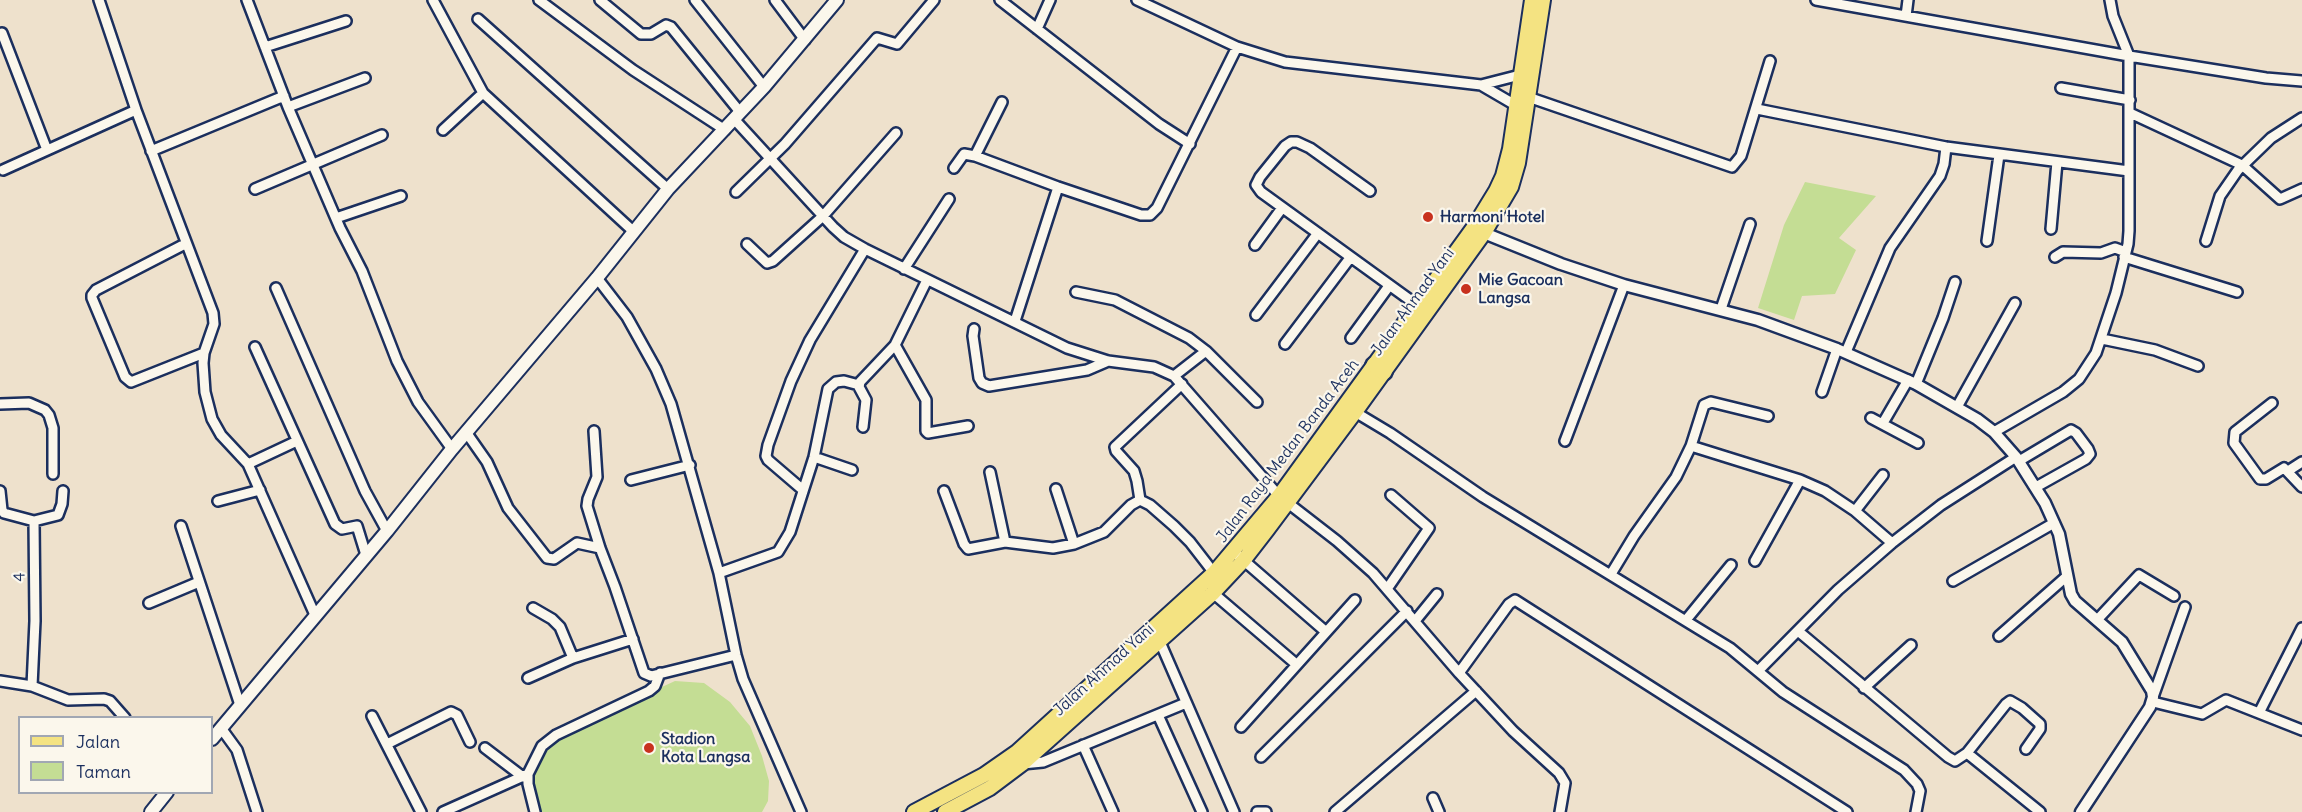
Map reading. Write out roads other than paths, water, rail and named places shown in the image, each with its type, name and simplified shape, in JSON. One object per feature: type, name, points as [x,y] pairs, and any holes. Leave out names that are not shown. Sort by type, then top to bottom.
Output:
[{"type":"main road","points":[[213,738],[387,531],[466,432],[597,278],[668,189],[764,87],[806,40],[837,0]]},
{"type":"main road","name":"Jalan Raya Medan Banda Aceh","points":[[1283,499],[1378,369],[1417,305],[1474,227],[1500,184],[1508,162],[1532,0]]},
{"type":"main road","name":"Jalan Ahmad Yani","points":[[945,812],[990,788],[1022,764],[1213,593],[1238,556],[1355,412],[1378,369],[1484,233],[1506,197],[1515,175],[1543,0]]},
{"type":"main road","name":"Jalan Raya Medan Banda Aceh","points":[[914,812],[984,775],[1017,752],[1214,573],[1238,556]]},
{"type":"main road","points":[[151,812],[161,795]]},
{"type":"street","points":[[99,0],[136,110],[214,319],[204,353],[205,392],[212,419],[221,435],[248,464],[315,615]]},
{"type":"street","points":[[247,0],[288,107],[362,272],[397,361],[418,402],[452,449]]},
{"type":"street","points":[[433,0],[483,93],[633,231]]},
{"type":"street","points":[[539,0],[633,70],[725,130]]},
{"type":"street","points":[[600,0],[641,34],[651,34],[666,25],[671,27],[771,159],[844,237],[904,269],[1067,348],[1108,361],[1154,367],[1174,376],[1283,499],[1344,547],[1387,589],[1459,673],[1520,737],[1563,777],[1564,789],[1560,812]]},
{"type":"street","points":[[695,0],[764,87]]},
{"type":"street","points":[[775,0],[806,40]]},
{"type":"street","points":[[736,192],[771,159],[877,38],[897,44],[934,0]]},
{"type":"street","points":[[1000,0],[1159,124],[1190,144]]},
{"type":"street","points":[[1037,29],[1050,0]]},
{"type":"street","points":[[1137,0],[1238,47],[1285,62],[1481,85],[1520,75]]},
{"type":"street","points":[[1815,0],[2129,56],[2266,78],[2302,81]]},
{"type":"street","points":[[1906,16],[1908,0]]},
{"type":"street","points":[[1994,432],[2075,383],[2096,353],[2102,339],[2125,254],[2129,231],[2129,56],[2113,16],[2110,0]]},
{"type":"street","points":[[478,20],[668,189]]},
{"type":"street","points":[[265,47],[346,21]]},
{"type":"street","points":[[2,33],[47,150]]},
{"type":"street","points":[[954,168],[964,154],[975,156],[1058,187],[1142,215],[1150,215],[1157,208],[1238,47]]},
{"type":"street","points":[[1528,97],[1732,167],[1741,156],[1770,61]]},
{"type":"street","points":[[288,107],[365,78]]},
{"type":"street","points":[[1481,85],[1516,106]]},
{"type":"street","points":[[2061,88],[2130,100]]},
{"type":"street","points":[[443,130],[483,93]]},
{"type":"street","points":[[151,151],[284,96]]},
{"type":"street","points":[[975,156],[1002,102]]},
{"type":"street","points":[[1757,108],[1946,147],[2128,171]]},
{"type":"street","points":[[3,170],[136,110]]},
{"type":"street","points":[[2130,113],[2242,165],[2280,199],[2302,189]]},
{"type":"street","points":[[2206,241],[2220,196],[2242,165],[2271,138],[2302,118]]},
{"type":"street","points":[[747,244],[766,263],[771,262],[823,216],[896,133]]},
{"type":"street","points":[[255,189],[382,135]]},
{"type":"street","points":[[1370,190],[1302,143],[1291,142],[1260,177],[1256,185],[1261,192],[1282,208],[1417,305]]},
{"type":"street","points":[[1822,392],[1892,245],[1940,176],[1946,147]]},
{"type":"street","points":[[1987,242],[1999,154]]},
{"type":"street","points":[[2051,229],[2057,162]]},
{"type":"street","points":[[1015,321],[1058,187]]},
{"type":"street","points":[[336,218],[401,196]]},
{"type":"street","points":[[904,269],[949,199]]},
{"type":"street","points":[[1255,245],[1282,208]]},
{"type":"street","points":[[1721,309],[1750,224]]},
{"type":"street","points":[[1257,315],[1318,233]]},
{"type":"street","points":[[1484,233],[1561,264],[1624,285],[1721,309],[1842,350],[1912,382],[1994,432],[2017,459],[2036,487],[2054,523],[2061,543],[2074,601],[2122,642],[2149,684],[2153,699]]},
{"type":"street","points":[[185,244],[96,290],[92,298],[125,377],[131,382],[204,353]]},
{"type":"street","points":[[2055,257],[2063,252],[2101,253],[2115,248],[2125,254],[2236,292]]},
{"type":"street","points":[[803,490],[768,460],[766,456],[768,445],[791,381],[810,340],[865,249]]},
{"type":"street","points":[[1285,344],[1350,258]]},
{"type":"street","points":[[597,278],[627,317],[656,369],[672,405],[719,573],[736,655],[753,706],[801,812]]},
{"type":"street","points":[[859,385],[895,345],[927,280]]},
{"type":"street","points":[[1883,423],[1912,382],[1943,318],[1955,282]]},
{"type":"street","points":[[1565,441],[1624,285]]},
{"type":"street","points":[[1351,338],[1389,286]]},
{"type":"street","points":[[276,288],[365,491],[387,531]]},
{"type":"street","points":[[1076,292],[1115,300],[1171,328],[1206,351],[1257,402]]},
{"type":"street","points":[[1957,408],[2015,303]]},
{"type":"street","points":[[974,329],[979,378],[982,383],[989,386],[1087,370],[1108,361]]},
{"type":"street","points":[[2102,339],[2155,350],[2198,366]]},
{"type":"street","points":[[895,345],[926,400],[926,431],[928,434],[968,426]]},
{"type":"street","points":[[255,347],[337,526],[342,529],[357,526],[366,555]]},
{"type":"street","points":[[1174,376],[1206,351]]},
{"type":"street","points":[[719,573],[778,552],[790,532],[814,457],[828,389],[836,382],[843,381],[859,385]]},
{"type":"street","points":[[1140,500],[1134,471],[1116,452],[1116,447],[1182,384]]},
{"type":"street","points":[[859,385],[866,400],[863,427]]},
{"type":"street","points":[[1611,574],[1634,536],[1676,477],[1691,446],[1700,412],[1707,402],[1768,416]]},
{"type":"street","points":[[0,404],[29,403],[45,410],[49,415],[53,428],[53,474]]},
{"type":"street","points":[[2272,403],[2235,432],[2234,442],[2260,479],[2266,479],[2283,468],[2302,487]]},
{"type":"street","points":[[1355,412],[1483,497],[1730,648],[1782,692],[1910,775],[1920,791],[1916,812]]},
{"type":"street","points":[[1871,418],[1918,443]]},
{"type":"street","points":[[1758,671],[1838,590],[1892,543],[1941,505],[2017,459],[2071,430],[2076,433],[2090,451],[2086,459],[2036,487]]},
{"type":"street","points":[[594,431],[597,477],[587,503],[600,548],[645,673],[651,676],[736,655]]},
{"type":"street","points":[[466,432],[488,462],[508,508],[547,558],[554,559],[578,543],[600,548]]},
{"type":"street","points":[[248,464],[297,441]]},
{"type":"street","points":[[1691,446],[1800,480],[1825,491],[1855,511],[1892,543]]},
{"type":"street","points":[[814,457],[852,470]]},
{"type":"street","points":[[2288,471],[2302,462]]},
{"type":"street","points":[[631,480],[690,465]]},
{"type":"street","points":[[990,472],[1005,542]]},
{"type":"street","points":[[1855,511],[1883,475]]},
{"type":"street","points":[[1755,561],[1800,480]]},
{"type":"street","points":[[1056,489],[1074,544]]},
{"type":"street","points":[[0,491],[4,513],[34,521],[58,514],[62,504],[63,490]]},
{"type":"street","points":[[218,501],[260,490]]},
{"type":"street","points":[[944,491],[966,548],[971,550],[1005,542],[1053,548],[1074,544],[1104,532],[1131,505],[1140,500]]},
{"type":"street","points":[[1387,589],[1429,528],[1391,495]]},
{"type":"street","points":[[1140,500],[1150,505],[1174,526],[1190,542],[1214,573]]},
{"type":"street","name":"4","points":[[32,686],[35,621],[34,521]]},
{"type":"street","points":[[1953,581],[2054,523]]},
{"type":"street","points":[[181,526],[240,705]]},
{"type":"street","points":[[1238,556],[1325,632]]},
{"type":"street","points":[[1686,620],[1731,565]]},
{"type":"street","points":[[2097,620],[2139,575],[2174,596]]},
{"type":"street","points":[[1999,636],[2067,576]]},
{"type":"street","points":[[149,603],[199,582]]},
{"type":"street","points":[[1213,593],[1296,664]]},
{"type":"street","points":[[1415,621],[1437,594]]},
{"type":"street","points":[[1240,727],[1355,600]]},
{"type":"street","points":[[1459,673],[1509,604],[1515,600],[1848,812]]},
{"type":"street","points":[[533,608],[552,619],[560,627],[573,658]]},
{"type":"street","points":[[2081,812],[2153,699],[2185,608]]},
{"type":"street","points":[[1261,758],[1407,611]]},
{"type":"street","points":[[2259,713],[2302,628]]},
{"type":"street","points":[[1798,631],[1952,760],[1957,760],[1967,753],[2010,701],[2040,724],[2040,729],[2026,749]]},
{"type":"street","points":[[528,678],[573,658],[633,639]]},
{"type":"street","points":[[1160,642],[1234,812]]},
{"type":"street","points":[[1864,688],[1911,645]]},
{"type":"street","points":[[443,812],[525,776],[537,753],[549,739],[649,691],[655,686],[660,673]]},
{"type":"street","points":[[0,681],[32,686],[68,700],[95,698],[110,701],[124,716]]},
{"type":"street","points":[[1335,812],[1476,691]]},
{"type":"street","points":[[2153,699],[2202,714],[2226,699],[2302,730]]},
{"type":"street","points":[[1022,764],[1043,762],[1186,703]]},
{"type":"street","points":[[387,744],[451,712],[457,715],[470,742]]},
{"type":"street","points":[[1158,715],[1202,812]]},
{"type":"street","points":[[372,716],[421,812]]},
{"type":"street","points":[[221,728],[237,750],[257,812]]},
{"type":"street","points":[[1083,745],[1113,812]]},
{"type":"street","points":[[485,748],[525,776],[535,812]]},
{"type":"street","points":[[1967,753],[2040,812]]},
{"type":"street","points":[[1433,798],[1439,812]]},
{"type":"street","points":[[1257,812],[1266,812]]},
{"type":"place","name":"Harmoni Hotel","points":[[1428,217]]},
{"type":"place","name":"Mie Gacoan Langsa","points":[[1466,289]]},
{"type":"place","name":"Stadion Kota Langsa","points":[[649,748]]}]
